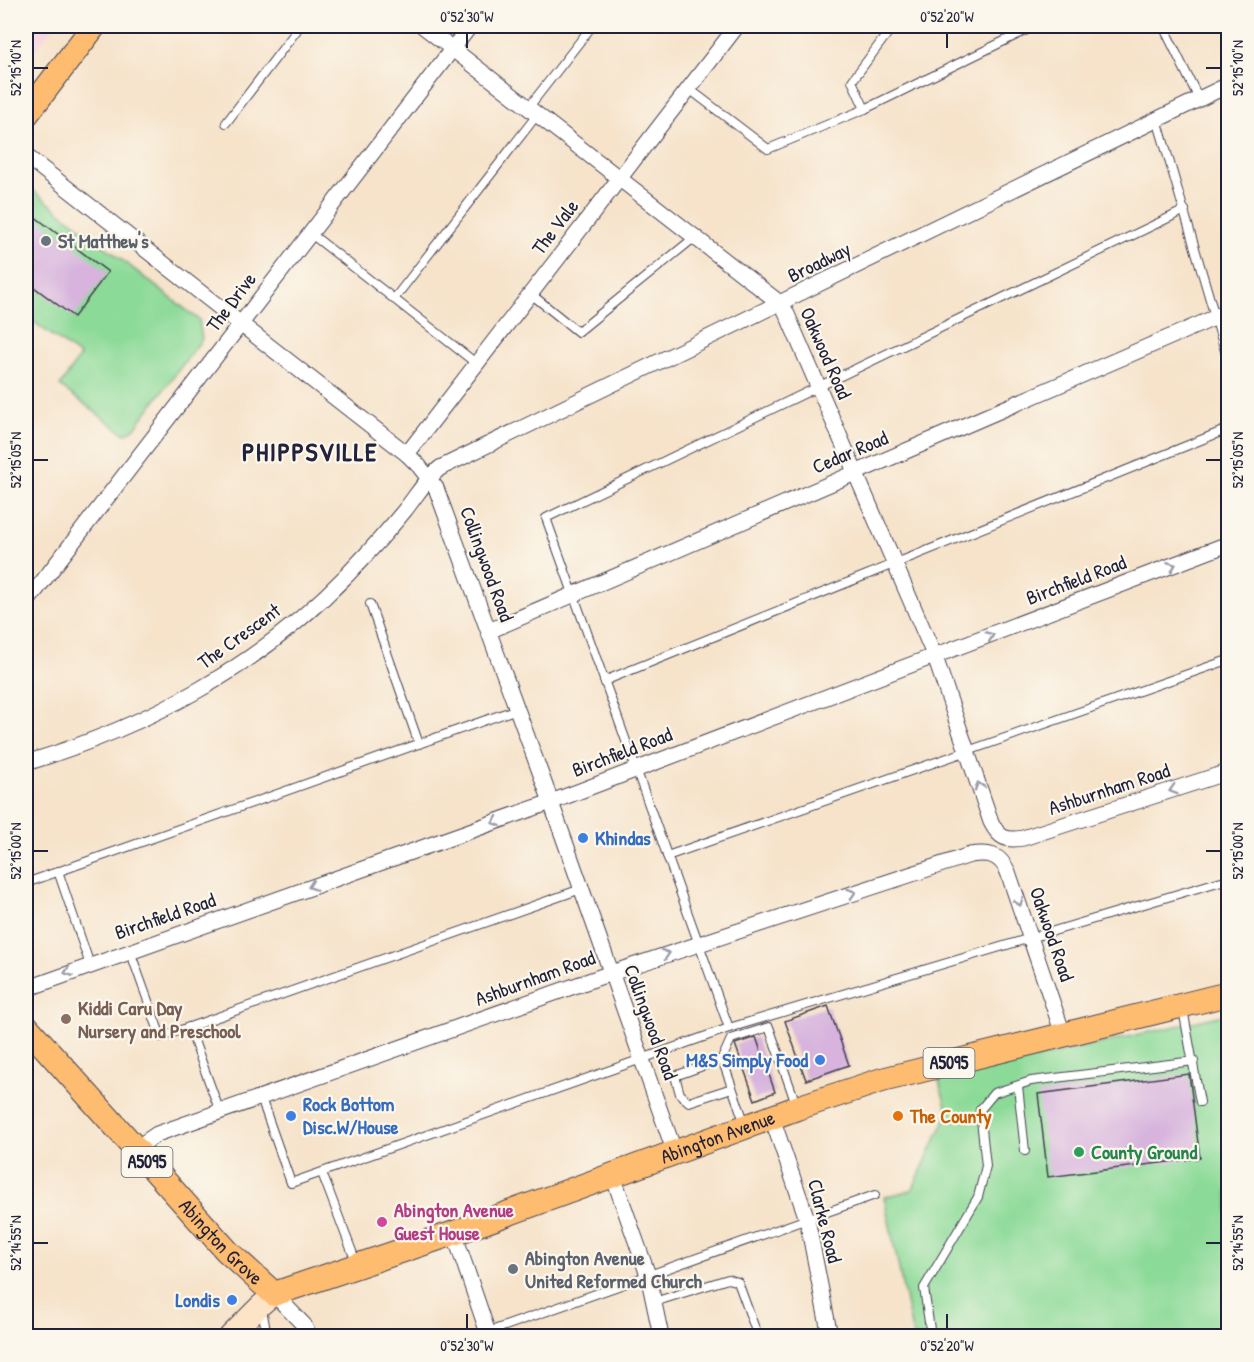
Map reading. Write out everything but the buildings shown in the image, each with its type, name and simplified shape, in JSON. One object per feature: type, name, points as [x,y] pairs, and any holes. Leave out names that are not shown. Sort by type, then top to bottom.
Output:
[{"type":"main road","points":[[26,115],[94,26]]},
{"type":"main road","name":"Abington Avenue","points":[[230,1336],[267,1300],[797,1108],[882,1080],[1228,994]]},
{"type":"main road","name":"Abington Grove","points":[[26,1026],[227,1251],[267,1300]]},
{"type":"street","name":"Oakwood Road","points":[[423,26],[781,304],[819,386],[935,657],[991,822],[995,831],[1003,839]]},
{"type":"street","name":"The Drive","points":[[26,603],[470,26]]},
{"type":"street","name":"The Vale","points":[[407,454],[737,26]]},
{"type":"street","name":"Broadway","points":[[429,477],[450,463],[1228,85]]},
{"type":"street","name":"Collingwood Road","points":[[26,156],[407,454],[429,477],[442,500],[675,1153]]},
{"type":"street","name":"Cedar Road","points":[[489,631],[1222,315]]},
{"type":"street","name":"The Crescent","points":[[26,763],[75,748],[127,728],[220,678],[252,656],[300,618],[345,576],[388,531],[429,477]]},
{"type":"street","name":"Birchfield Road","points":[[26,989],[551,802],[1228,544]]},
{"type":"street","name":"Ashburnham Road","points":[[1003,839],[1023,838],[1228,772]]},
{"type":"street","name":"Oakwood Road","points":[[990,854],[998,857],[1005,864],[1063,1034]]},
{"type":"street","name":"Ashburnham Road","points":[[135,1149],[158,1134],[611,973],[969,855],[990,854]]},
{"type":"street","name":"Clarke Road","points":[[772,1118],[807,1219],[830,1336]]},
{"type":"street","points":[[613,1176],[648,1275],[661,1336]]},
{"type":"street","points":[[454,1233],[485,1335]]},
{"type":"street","points":[[267,1300],[304,1325],[309,1336]]},
{"type":"lane","points":[[226,123],[300,26]]},
{"type":"lane","points":[[394,299],[533,112],[592,26]]},
{"type":"lane","points":[[865,109],[852,81],[893,26]]},
{"type":"lane","points":[[688,88],[768,149],[865,109],[1035,26]]},
{"type":"lane","points":[[1163,26],[1199,99]]},
{"type":"lane","points":[[1157,119],[1185,210],[1222,315],[1228,361]]},
{"type":"lane","points":[[729,1028],[546,518],[1185,210]]},
{"type":"lane","points":[[310,233],[477,364]]},
{"type":"lane","points":[[531,294],[578,332],[695,237]]},
{"type":"lane","points":[[604,681],[1228,429]]},
{"type":"lane","points":[[370,604],[419,744]]},
{"type":"lane","points":[[666,856],[1228,660]]},
{"type":"lane","points":[[26,883],[517,709]]},
{"type":"lane","points":[[58,871],[90,965]]},
{"type":"lane","points":[[261,1098],[291,1183],[729,1028],[1228,879]]},
{"type":"lane","points":[[130,951],[161,1037],[581,889]]},
{"type":"lane","points":[[1182,1005],[1200,1102]]},
{"type":"lane","points":[[189,1027],[220,1112]]},
{"type":"lane","points":[[746,1127],[722,1059],[731,1039],[769,1027],[797,1108]]},
{"type":"lane","points":[[722,1059],[675,1076],[680,1094],[689,1102],[732,1088]]},
{"type":"lane","points":[[931,1336],[924,1288],[978,1197],[986,1166],[980,1110],[994,1093],[1031,1081],[1194,1060]]},
{"type":"lane","points":[[1018,1086],[1025,1151]]},
{"type":"lane","points":[[322,1173],[357,1266]]},
{"type":"lane","points":[[485,1335],[875,1195]]},
{"type":"lane","points":[[654,1302],[728,1279],[733,1280],[738,1282],[757,1334]]},
{"type":"lane","points":[[267,1300],[267,1336]]},
{"type":"shaded area","points":[[26,26],[54,26],[26,63]]},
{"type":"green space","points":[[26,185],[199,320],[202,339],[134,429],[125,434],[60,386],[80,356],[26,316]]},
{"type":"green space","name":"County Ground","points":[[1228,1014],[1228,1336],[913,1336],[884,1197],[912,1190],[948,1113],[939,1081]]},
{"type":"place","name":"St Matthew's","points":[[46,241]]},
{"type":"place","name":"Khindas","points":[[583,838]]},
{"type":"place","name":"Kiddi Caru Day Nursery and Preschool","points":[[66,1019]]},
{"type":"place","name":"M&S Simply Food","points":[[820,1060]]},
{"type":"place","name":"Rock Bottom Disc.W/House","points":[[291,1116]]},
{"type":"place","name":"The County","points":[[898,1116]]},
{"type":"place","name":"County Ground","points":[[1079,1152]]},
{"type":"place","name":"Abington Avenue Guest House","points":[[382,1222]]},
{"type":"place","name":"Abington Avenue United Reformed Church","points":[[513,1269]]},
{"type":"place","name":"Londis","points":[[232,1300]]},
{"type":"district","name":"PHIPPSVILLE","points":[[310,452]]}]
